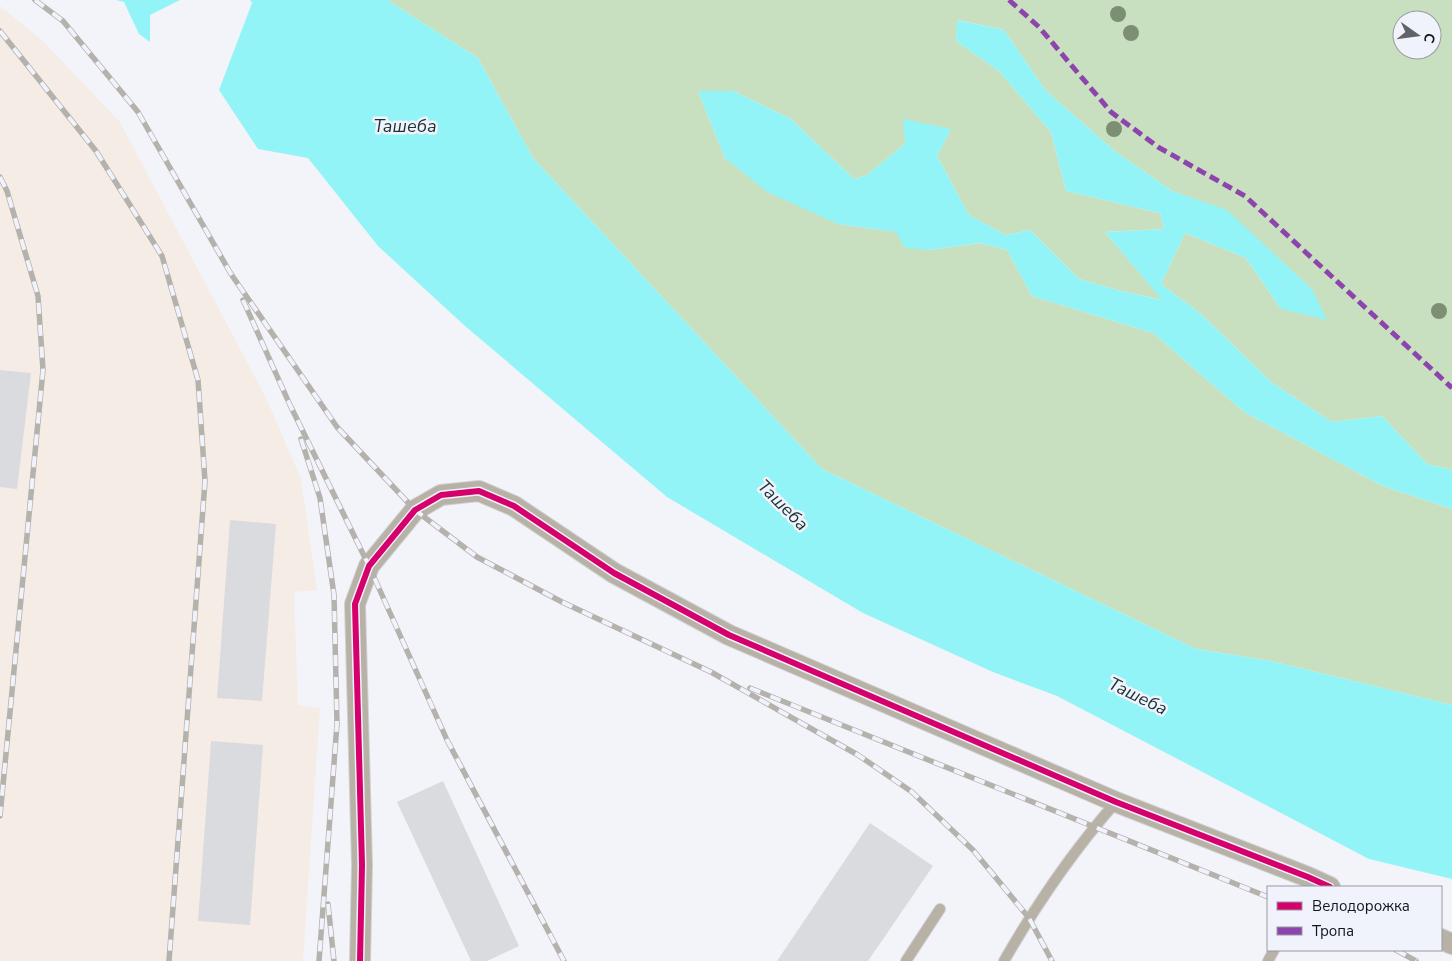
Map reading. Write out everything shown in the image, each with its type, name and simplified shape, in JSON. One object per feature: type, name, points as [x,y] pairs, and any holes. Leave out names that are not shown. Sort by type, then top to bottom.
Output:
[{"type":"street","points":[[360,961],[362,856],[355,604],[369,566],[415,510],[442,495],[479,491],[514,506],[614,573],[729,635],[1306,882],[1325,886]]},
{"type":"lane","points":[[1004,961],[1029,918],[1094,827],[1116,802]]},
{"type":"lane","points":[[906,961],[940,909]]},
{"type":"shaded area","points":[[0,6],[43,41],[120,122],[266,398],[301,479],[317,590],[294,592],[298,705],[320,708],[303,961],[0,961]]},
{"type":"green space","points":[[387,0],[1452,0],[1452,470],[1427,464],[1382,416],[1332,422],[1271,382],[1201,314],[1161,284],[1185,233],[1246,258],[1281,309],[1227,211],[1172,191],[1116,152],[1046,91],[1004,30],[958,20],[956,41],[999,71],[1051,132],[1066,191],[1160,213],[1164,229],[1105,232],[1163,300],[1079,279],[1030,230],[1006,235],[969,215],[937,156],[951,129],[905,144],[867,175],[854,179],[791,119],[733,91],[698,91],[725,158],[838,224],[897,232],[930,250],[980,243],[1007,250],[1032,296],[1153,333],[1244,412],[1383,486],[1452,509],[1452,705],[1271,661],[1196,649],[822,469],[533,158],[478,58]]},
{"type":"water","points":[[116,0],[180,0],[150,15],[150,42],[139,34],[124,2]]},
{"type":"water","name":"Ташеба","points":[[250,0],[387,0],[478,58],[533,158],[822,469],[1196,649],[1271,661],[1452,705],[1452,879],[1369,859],[1057,696],[993,672],[863,613],[667,497],[465,326],[378,246],[308,158],[258,149],[219,90],[252,3]]},
{"type":"water","points":[[957,20],[1004,30],[1046,91],[1116,152],[1172,191],[1227,210],[1312,289],[1327,320],[1281,309],[1246,258],[1185,233],[1161,284],[1201,314],[1271,382],[1332,422],[1382,416],[1427,464],[1452,470],[1452,509],[1383,486],[1244,412],[1153,333],[1032,296],[1007,250],[980,243],[930,250],[905,248],[896,232],[838,224],[767,192],[725,158],[698,91],[733,91],[791,119],[854,179],[867,175],[905,144],[903,119],[951,129],[937,156],[969,215],[1006,235],[1030,230],[1079,279],[1162,300],[1105,232],[1164,229],[1160,213],[1066,191],[1051,132],[999,71],[956,41]]},
{"type":"building","points":[[0,370],[31,373],[17,489],[0,487]]},
{"type":"building","points":[[230,520],[276,524],[262,701],[217,698]]},
{"type":"building","points":[[211,741],[263,745],[250,925],[198,921]]},
{"type":"building","points":[[443,781],[519,946],[487,961],[471,961],[397,802]]},
{"type":"building","points":[[870,823],[933,866],[868,961],[777,961]]},
{"type":"railway","points":[[35,0],[63,21],[138,112],[231,274],[337,427],[415,510],[477,557],[562,602],[711,672],[858,755],[912,792],[973,850],[1029,918],[1052,961]]},
{"type":"railway","points":[[0,31],[96,151],[162,256],[198,380],[205,481],[169,961]]},
{"type":"railway","points":[[0,177],[7,191],[38,296],[43,370],[0,816]]},
{"type":"railway","points":[[243,300],[290,405],[369,566],[447,740],[564,961]]},
{"type":"railway","points":[[301,439],[320,498],[334,595],[337,724],[319,961]]},
{"type":"railway","points":[[750,688],[1267,897]]},
{"type":"railway","points":[[328,904],[334,961]]},
{"type":"railway","points":[[1398,951],[1416,961]]},
{"type":"marked path","points":[[1009,0],[1039,27],[1111,112],[1158,147],[1245,196],[1452,388]]},
{"type":"cycle path","points":[[360,961],[362,865],[355,604],[369,566],[415,510],[441,495],[479,491],[514,506],[614,573],[729,635],[1116,802],[1328,886]]}]
